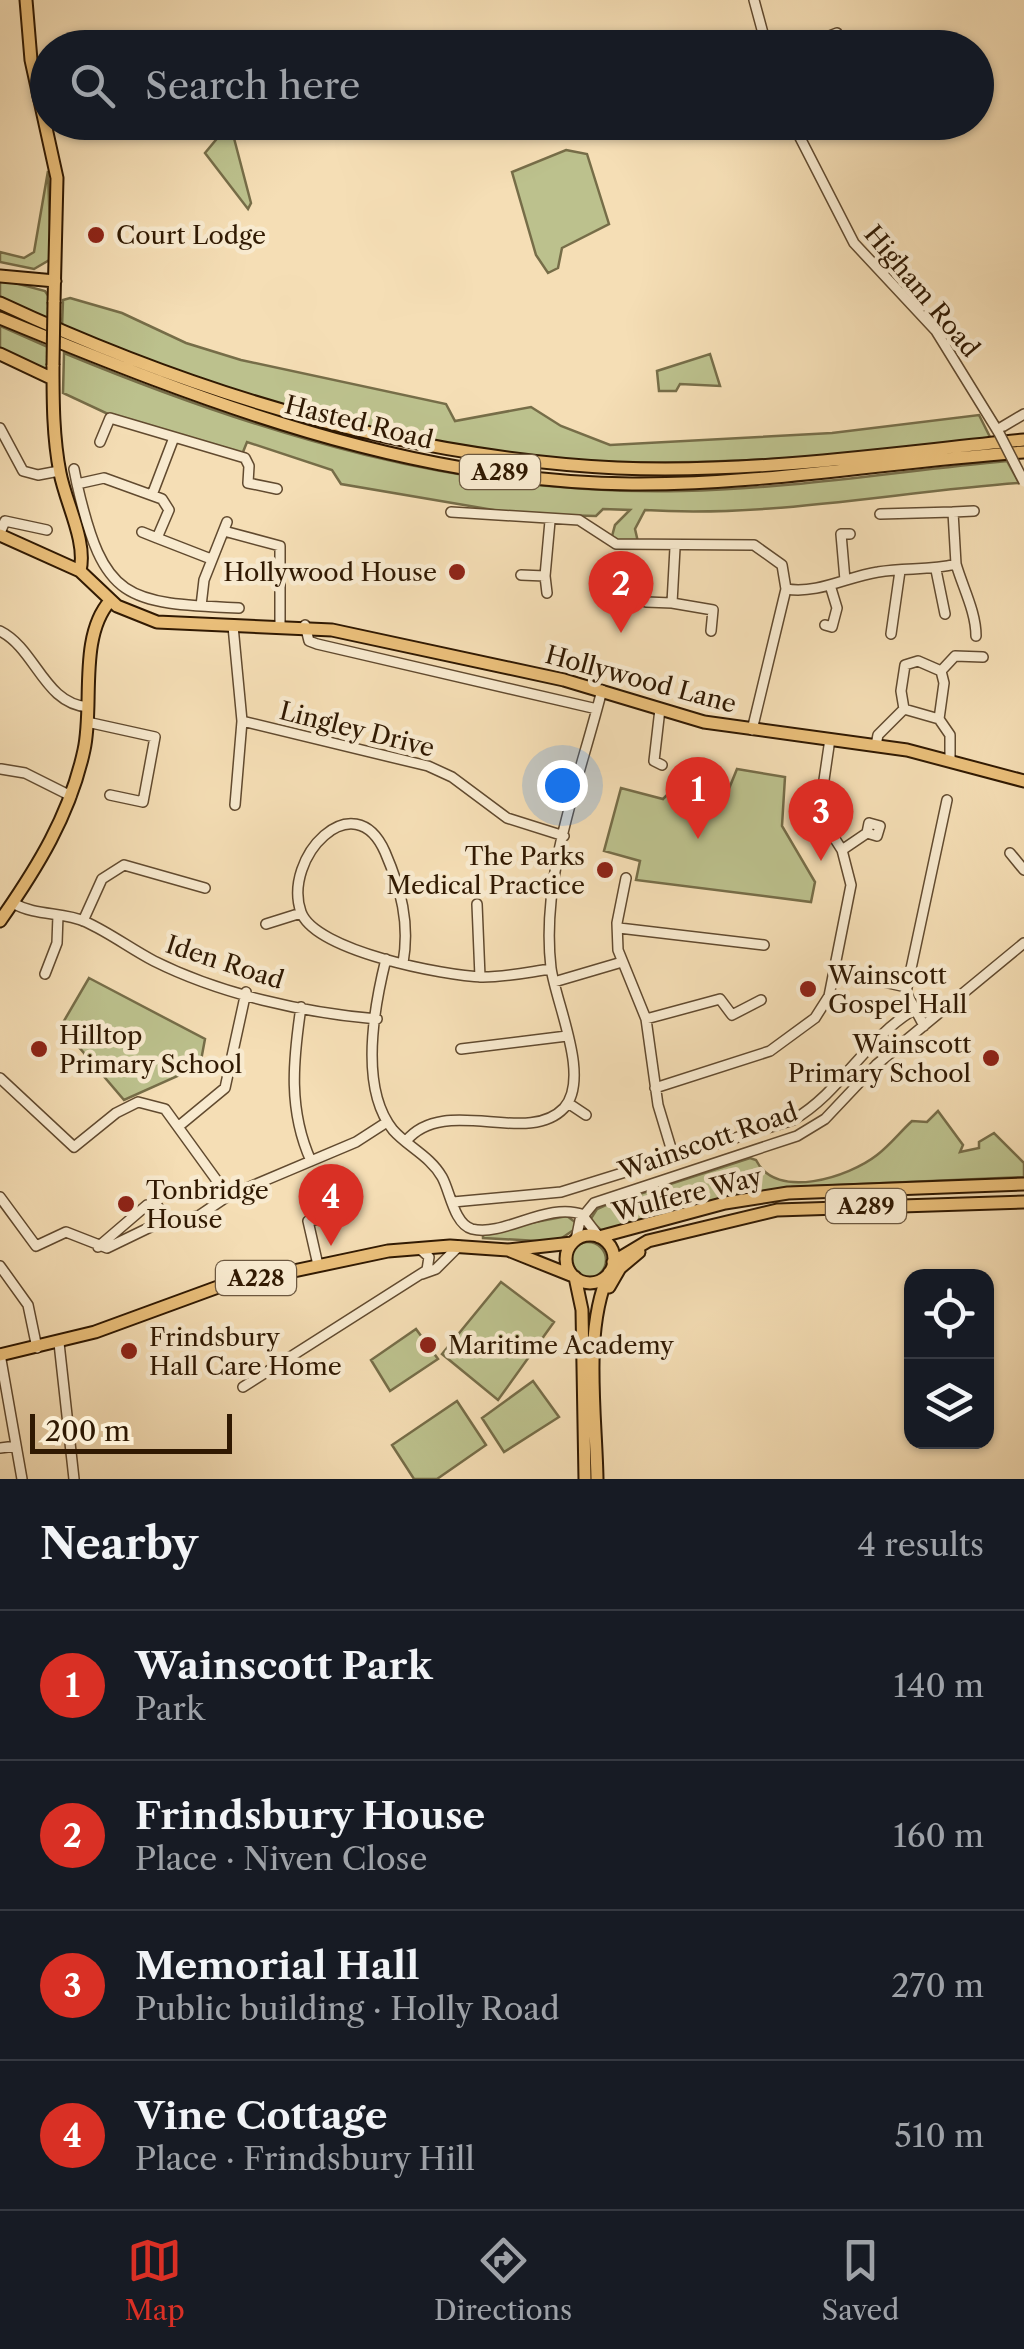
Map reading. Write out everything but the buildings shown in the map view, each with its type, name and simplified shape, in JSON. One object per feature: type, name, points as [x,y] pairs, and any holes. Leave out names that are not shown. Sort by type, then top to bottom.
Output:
[{"type":"main road","points":[[26,0],[30,48]]},
{"type":"main road","points":[[0,534],[80,571],[83,557],[60,472],[53,379],[56,178],[48,140]]},
{"type":"main road","points":[[0,276],[55,281]]},
{"type":"main road","name":"Hasted Road","points":[[0,303],[263,406],[367,435],[487,457],[619,468],[702,467],[1024,440]]},
{"type":"main road","name":"Hasted Road","points":[[0,318],[259,420],[366,451],[448,467],[627,484],[702,483],[1024,452]]},
{"type":"main road","points":[[0,354],[53,379]]},
{"type":"main road","name":"Hollywood Lane","points":[[80,571],[110,601],[156,622],[306,626],[602,690],[660,709],[752,730],[876,745],[1024,781]]},
{"type":"main road","points":[[0,921],[52,840],[71,796],[87,722],[95,636],[110,601]]},
{"type":"main road","name":"Wulfere Way","points":[[599,1238],[724,1204],[788,1193],[1024,1184]]},
{"type":"main road","name":"Wulfere Way","points":[[611,1268],[636,1245],[710,1224],[808,1208],[1024,1202]]},
{"type":"main road","name":"A289","points":[[596,1349],[602,1306],[624,1262],[642,1250],[710,1224]]},
{"type":"main road","points":[[599,1238],[610,1246],[611,1268]]},
{"type":"main road","name":"A228","points":[[0,1354],[59,1342],[214,1288],[318,1265],[418,1247],[508,1250],[599,1238]]},
{"type":"main road","points":[[574,1241],[566,1260],[582,1310],[585,1479]]},
{"type":"main road","name":"A228","points":[[508,1250],[595,1282],[611,1268]]},
{"type":"main road","name":"A289","points":[[597,1479],[597,1305],[611,1268]]},
{"type":"street","points":[[754,0],[762,30]]},
{"type":"street","name":"Higham Road","points":[[801,140],[854,243],[936,330],[1024,482]]},
{"type":"street","points":[[998,432],[1024,414]]},
{"type":"street","points":[[100,442],[110,418],[173,440],[245,458],[250,466],[248,483],[278,489]]},
{"type":"street","points":[[0,428],[23,471],[38,475],[60,472]]},
{"type":"street","points":[[152,495],[173,440]]},
{"type":"street","points":[[74,469],[96,557],[109,574],[142,600],[239,608]]},
{"type":"street","points":[[76,484],[104,478],[152,495],[169,506],[158,538]]},
{"type":"street","points":[[880,514],[974,511]]},
{"type":"street","points":[[451,512],[585,521],[616,544],[675,548],[754,545],[782,565],[786,589],[752,730]]},
{"type":"street","points":[[954,512],[956,564],[969,609],[976,618],[976,636]]},
{"type":"street","points":[[0,534],[2,519],[46,530]]},
{"type":"street","points":[[547,593],[550,521]]},
{"type":"street","points":[[201,606],[211,558],[226,527],[280,546],[292,546]]},
{"type":"street","points":[[142,532],[211,558]]},
{"type":"street","points":[[842,534],[845,580]]},
{"type":"street","points":[[280,546],[280,625]]},
{"type":"street","points":[[672,603],[675,548]]},
{"type":"street","points":[[786,589],[806,592],[845,580],[936,570],[956,564]]},
{"type":"street","points":[[936,570],[945,614]]},
{"type":"street","points":[[891,634],[900,571]]},
{"type":"street","points":[[521,575],[545,576]]},
{"type":"street","points":[[829,629],[837,608],[830,585]]},
{"type":"street","points":[[646,602],[713,610],[711,631]]},
{"type":"street","points":[[234,626],[242,721],[235,805]]},
{"type":"street","name":"Hollywood Lane","points":[[306,626],[309,640],[317,644],[597,709]]},
{"type":"street","points":[[0,631],[18,640],[57,695],[88,707]]},
{"type":"street","points":[[950,642],[955,656]]},
{"type":"street","points":[[941,671],[955,656],[983,657]]},
{"type":"street","points":[[904,709],[900,691],[905,665],[918,661],[941,671]]},
{"type":"street","points":[[939,719],[944,683],[941,671]]},
{"type":"street","points":[[406,1142],[431,1123],[542,1120],[568,1102],[576,1080],[552,969],[554,894],[564,836],[602,690]]},
{"type":"street","points":[[660,709],[654,762],[662,765]]},
{"type":"street","points":[[904,709],[939,719],[950,735],[950,761]]},
{"type":"street","points":[[876,745],[878,734],[904,709]]},
{"type":"street","name":"Lingley Drive","points":[[242,721],[428,766],[456,780],[507,818],[564,836]]},
{"type":"street","points":[[87,722],[155,737],[143,802],[110,795]]},
{"type":"street","points":[[798,744],[798,740],[829,741],[856,747],[855,752]]},
{"type":"street","points":[[655,1088],[737,1065],[794,1036],[815,1018],[829,996],[851,885],[842,850],[819,814],[829,741]]},
{"type":"street","points":[[1,769],[25,772],[71,796]]},
{"type":"street","points":[[924,1026],[912,1011],[906,987],[948,800]]},
{"type":"street","points":[[403,963],[404,906],[384,848],[363,829],[335,827],[313,843],[299,895],[301,913],[321,935],[386,959],[403,963],[480,977],[552,969]]},
{"type":"street","points":[[842,850],[868,834]]},
{"type":"street","points":[[1010,853],[1024,870]]},
{"type":"street","points":[[83,921],[102,880],[124,865],[205,888]]},
{"type":"street","points":[[626,878],[619,928],[622,962],[646,1019],[655,1088],[674,1158]]},
{"type":"street","name":"Iden Road","points":[[13,903],[35,914],[83,921],[180,972],[301,1007],[377,1019]]},
{"type":"street","points":[[477,904],[480,977]]},
{"type":"street","points":[[266,924],[301,913]]},
{"type":"street","points":[[45,974],[56,943],[58,915]]},
{"type":"street","points":[[619,928],[764,945]]},
{"type":"street","name":"Wainscott Road","points":[[453,1202],[460,1220],[476,1229],[567,1210],[583,1216],[590,1205],[603,1199],[797,1136],[825,1120],[876,1064],[1024,943]]},
{"type":"street","points":[[386,959],[373,1080],[388,1122],[437,1170],[453,1202],[562,1192],[773,1128],[826,1098],[891,1026],[912,1011]]},
{"type":"street","points":[[554,982],[622,962]]},
{"type":"street","points":[[835,971],[906,987]]},
{"type":"street","points":[[178,1126],[224,1089],[246,992]]},
{"type":"street","points":[[646,1019],[720,998],[732,1015],[761,1000]]},
{"type":"street","points":[[301,1007],[293,1094],[298,1131],[311,1160]]},
{"type":"street","points":[[461,1048],[566,1036]]},
{"type":"street","points":[[0,1078],[74,1146],[138,1102],[164,1109],[228,1196]]},
{"type":"street","points":[[568,1102],[586,1115]]},
{"type":"street","points":[[98,1247],[147,1205],[156,1204],[167,1219],[176,1222],[200,1215],[228,1196],[388,1122]]},
{"type":"street","points":[[0,1198],[36,1246],[66,1232],[107,1248],[167,1219]]},
{"type":"street","points":[[318,1265],[308,1221],[342,1216]]},
{"type":"street","points":[[583,1216],[599,1238]]},
{"type":"street","points":[[574,1241],[583,1216]]},
{"type":"street","points":[[415,1277],[436,1269],[459,1246]]},
{"type":"street","points":[[243,1387],[415,1277],[429,1264],[426,1252],[418,1247]]},
{"type":"street","points":[[0,1266],[28,1305],[36,1348]]},
{"type":"street","points":[[59,1342],[74,1479]]},
{"type":"street","points":[[0,1354],[22,1479]]},
{"type":"street","points":[[0,1448],[16,1446]]},
{"type":"green space","points":[[216,140],[234,140],[251,203],[248,209],[205,153]]},
{"type":"green space","points":[[566,150],[587,154],[609,224],[562,248],[558,268],[548,273],[536,255],[512,172]]},
{"type":"green space","points":[[48,171],[51,259],[34,269],[0,262],[0,252],[24,258],[34,252]]},
{"type":"green space","points":[[0,279],[45,291],[49,297],[49,321],[0,300]]},
{"type":"green space","points":[[70,298],[122,313],[186,343],[241,360],[446,404],[455,421],[531,407],[561,426],[610,445],[832,433],[979,415],[992,441],[711,462],[571,460],[431,444],[290,409],[62,327],[63,300]]},
{"type":"green space","points":[[0,326],[48,347],[49,371],[0,353]]},
{"type":"green space","points":[[64,353],[214,410],[290,434],[366,455],[521,483],[601,490],[723,490],[1007,461],[1019,483],[785,507],[692,512],[645,510],[635,529],[638,542],[611,540],[615,525],[630,510],[603,509],[596,516],[517,514],[341,484],[332,470],[247,442],[243,452],[236,453],[123,421],[63,393]]},
{"type":"green space","points":[[710,354],[720,386],[680,384],[676,391],[659,391],[657,371]]},
{"type":"green space","points":[[737,769],[785,777],[782,826],[815,882],[811,902],[636,880],[640,861],[604,851],[621,788],[663,799],[676,786],[726,796]]},
{"type":"green space","points":[[89,978],[205,1039],[200,1066],[124,1100],[61,1026]]},
{"type":"green space","points":[[938,1111],[963,1145],[960,1152],[979,1148],[979,1142],[994,1133],[1024,1163],[1024,1177],[792,1187],[725,1198],[602,1231],[590,1220],[597,1209],[606,1205],[750,1158],[779,1180],[832,1177],[865,1163],[912,1121],[927,1122]]},
{"type":"green space","points":[[567,1216],[575,1222],[575,1229],[556,1242],[483,1238],[483,1232]]},
{"type":"green space","points":[[588,1242],[601,1247],[606,1260],[601,1273],[588,1278],[575,1273],[570,1260],[575,1247]]},
{"type":"green space","points":[[501,1282],[554,1322],[498,1400],[442,1354]]},
{"type":"green space","points":[[416,1329],[438,1359],[390,1391],[371,1360]]},
{"type":"green space","points":[[533,1381],[559,1417],[504,1452],[482,1418]]},
{"type":"green space","points":[[457,1401],[486,1445],[437,1479],[414,1479],[392,1445]]},
{"type":"place","name":"Court Lodge","points":[[96,235]]},
{"type":"place","name":"Hollywood House","points":[[457,572]]},
{"type":"place","name":"Frindsbury House","points":[[621,633]]},
{"type":"place","name":"Wainscott Park","points":[[698,839]]},
{"type":"place","name":"Memorial Hall","points":[[821,861]]},
{"type":"place","name":"The Parks Medical Practice","points":[[605,870]]},
{"type":"place","name":"Wainscott Gospel Hall","points":[[808,989]]},
{"type":"place","name":"Hilltop Primary School","points":[[39,1049]]},
{"type":"place","name":"Wainscott Primary School","points":[[991,1058]]},
{"type":"place","name":"Tonbridge House","points":[[126,1204]]},
{"type":"place","name":"Vine Cottage","points":[[331,1246]]},
{"type":"place","name":"Maritime Academy","points":[[428,1345]]},
{"type":"place","name":"Frindsbury Hall Care Home","points":[[129,1351]]}]
